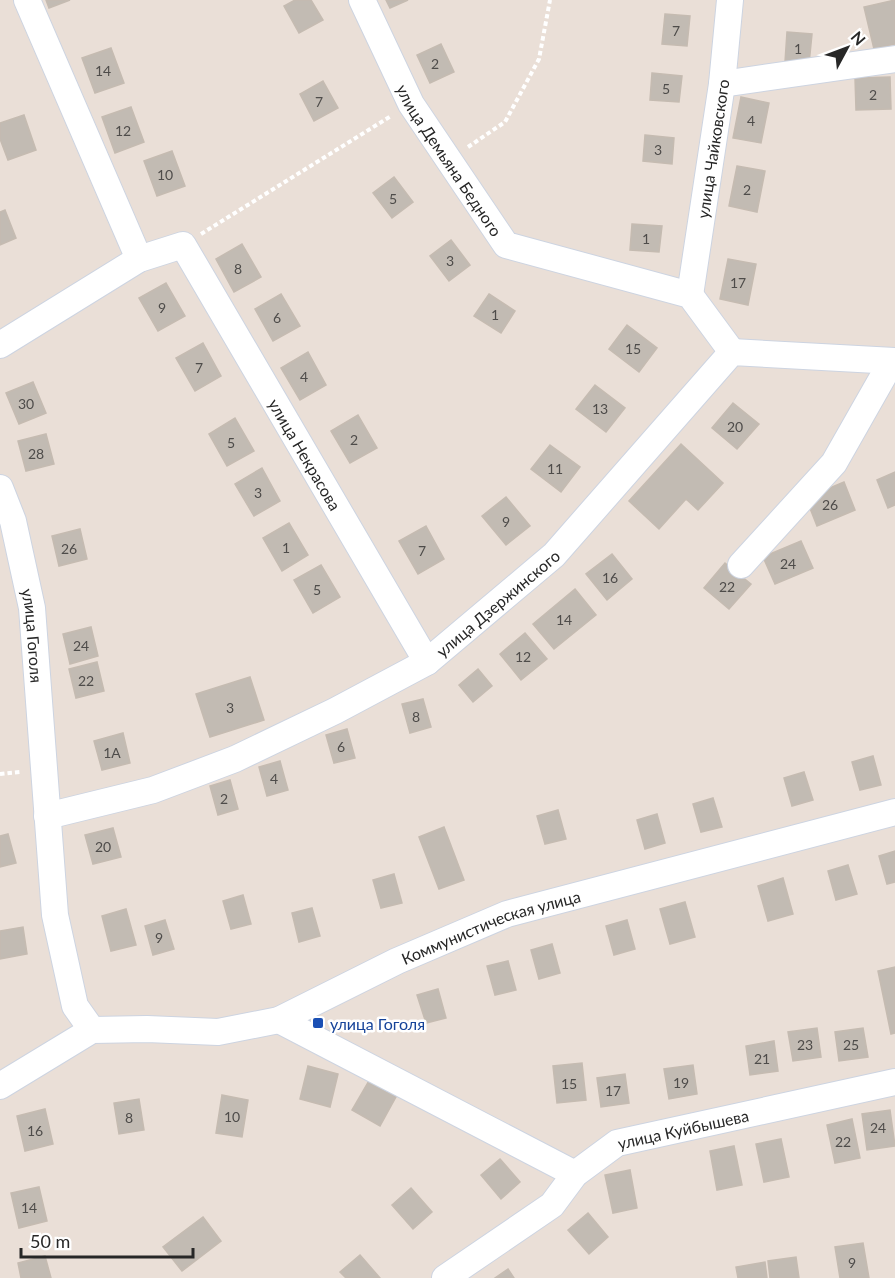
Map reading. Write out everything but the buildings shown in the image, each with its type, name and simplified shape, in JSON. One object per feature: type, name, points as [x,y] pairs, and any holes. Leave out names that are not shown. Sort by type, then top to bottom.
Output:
[{"type":"street","points":[[27,0],[139,259]]},
{"type":"street","name":"улица Демьяна Бедного","points":[[362,0],[411,104],[506,245],[690,295]]},
{"type":"street","name":"улица Чайковского","points":[[690,295],[722,84],[730,0]]},
{"type":"street","points":[[722,84],[895,60]]},
{"type":"street","points":[[0,345],[139,259],[183,245]]},
{"type":"street","name":"улица Некрасова","points":[[183,245],[427,662]]},
{"type":"street","points":[[690,295],[732,352],[893,361],[834,463],[741,565]]},
{"type":"street","name":"улица Дзержинского","points":[[47,816],[153,790],[234,759],[335,711],[427,662],[554,555],[732,352]]},
{"type":"street","name":"улица Гоголя","points":[[0,488],[13,521],[32,608],[55,915],[75,1005],[92,1030]]},
{"type":"street","name":"Коммунистическая улица","points":[[92,1030],[147,1029],[218,1032],[279,1020],[397,961],[507,914],[895,812]]},
{"type":"street","points":[[279,1020],[575,1174]]},
{"type":"street","points":[[0,1086],[92,1030]]},
{"type":"street","name":"улица Куйбышева","points":[[446,1278],[552,1205],[575,1174],[617,1143],[895,1082]]},
{"type":"path","points":[[448,160],[505,122],[539,59],[550,0]]},
{"type":"path","points":[[183,245],[411,104]]},
{"type":"place","name":"улица Гоголя","points":[[318,1023]]}]
